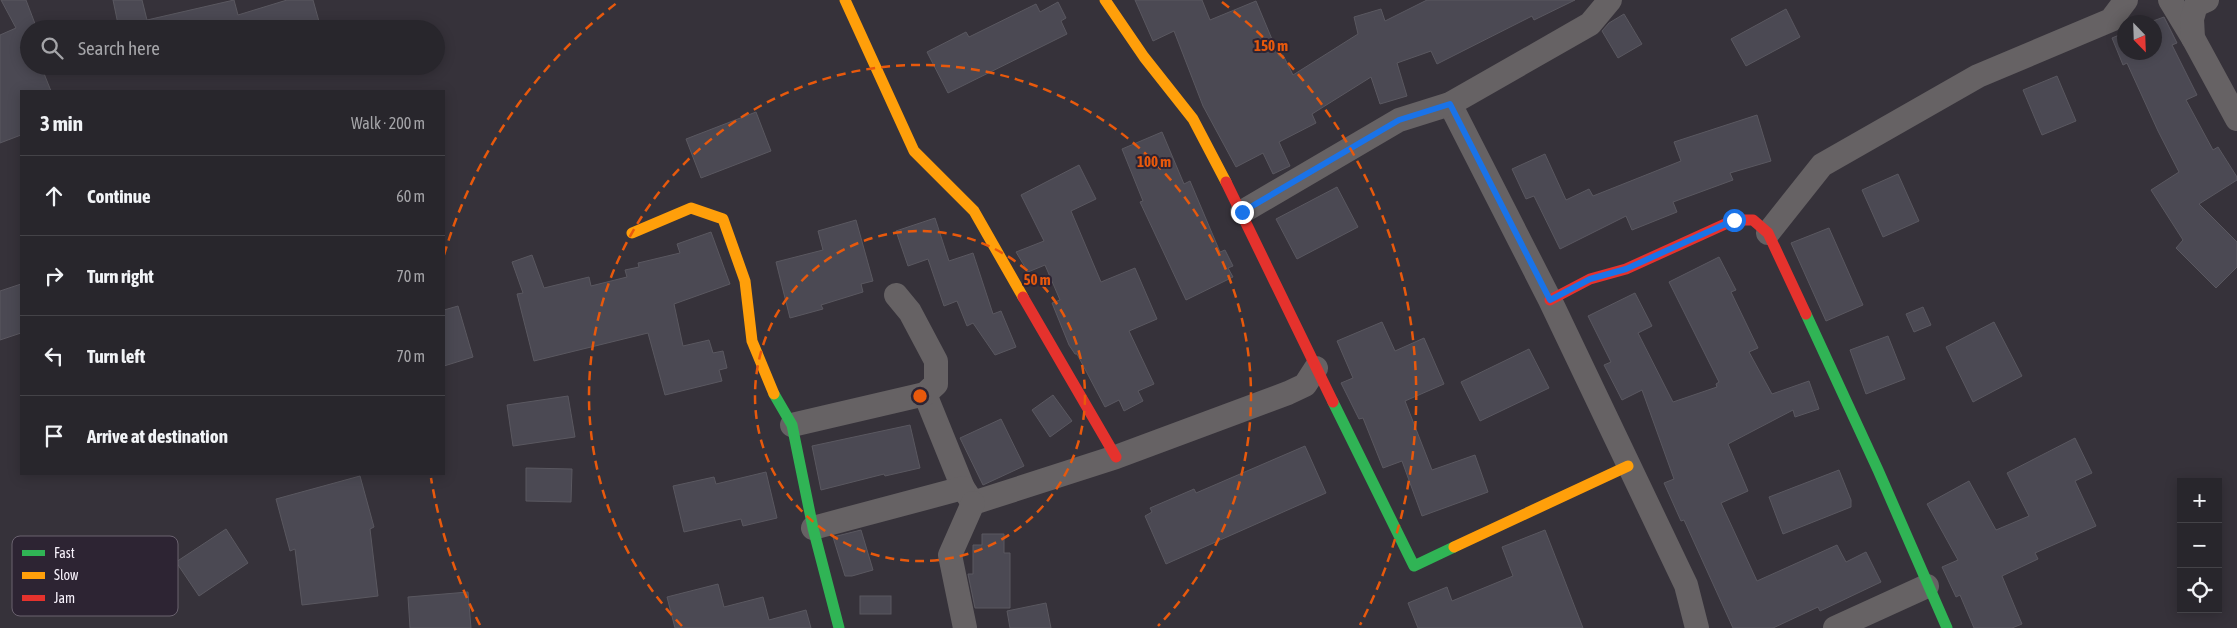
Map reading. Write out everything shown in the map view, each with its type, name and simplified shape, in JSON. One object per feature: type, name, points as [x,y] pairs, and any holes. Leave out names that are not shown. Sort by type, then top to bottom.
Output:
[{"type":"street","points":[[845,0],[914,151],[974,211],[1116,457]]},
{"type":"street","points":[[1105,0],[1144,57],[1193,119],[1242,212],[1316,368],[1414,566],[1628,466]]},
{"type":"street","points":[[1242,212],[1399,120],[1450,104],[1590,24],[1610,0]]},
{"type":"street","points":[[1768,233],[1822,165],[1978,76],[2111,20],[2126,0]]},
{"type":"street","points":[[2170,0],[2237,119]]},
{"type":"street","points":[[2192,38],[2192,19],[2196,5],[2207,0]]},
{"type":"street","points":[[1450,104],[1550,300],[1686,585],[1697,628]]},
{"type":"street","points":[[632,232],[691,208],[723,219],[745,281],[752,341],[778,404],[792,425],[813,528],[839,628]]},
{"type":"street","points":[[1550,300],[1590,279],[1626,269],[1734,220],[1753,220],[1768,233],[1878,470],[1927,586],[1947,628]]},
{"type":"street","points":[[792,425],[924,394],[936,384],[936,361],[910,312],[896,294]]},
{"type":"street","points":[[813,528],[968,496],[1116,457],[1288,393],[1305,385],[1316,368]]},
{"type":"street","points":[[924,394],[968,496],[950,555],[965,628]]},
{"type":"street","points":[[1835,628],[1927,586]]},
{"type":"building","points":[[1,0],[26,0],[34,20],[20,20],[20,75],[45,75],[51,90],[20,90],[20,135],[0,143],[0,35],[16,28]]},
{"type":"building","points":[[113,0],[142,0],[147,20],[117,20]]},
{"type":"building","points":[[234,0],[238,15],[287,0],[313,0],[319,20],[147,20]]},
{"type":"building","points":[[1135,0],[1202,0],[1210,20],[1256,1],[1279,56],[1283,55],[1293,75],[1358,34],[1354,17],[1381,9],[1385,21],[1427,0],[1575,0],[1534,20],[1532,16],[1437,64],[1431,51],[1397,63],[1407,96],[1380,104],[1371,77],[1312,114],[1316,123],[1279,142],[1290,166],[1273,174],[1263,153],[1236,167],[1203,106],[1174,31],[1153,41]]},
{"type":"building","points":[[1058,2],[1066,18],[1061,21],[1067,34],[948,93],[927,52],[966,32],[969,37],[1036,4],[1040,12]]},
{"type":"building","points":[[1786,9],[1800,37],[1746,66],[1731,39]]},
{"type":"building","points":[[1624,14],[1642,44],[1618,58],[1602,31],[1609,23]]},
{"type":"building","points":[[2164,17],[2177,43],[2172,45],[2197,95],[2186,100],[2213,150],[2218,147],[2237,177],[2237,180],[2199,204],[2237,242],[2237,267],[2216,288],[2176,248],[2183,240],[2151,190],[2179,172],[2127,63],[2123,65],[2121,60],[2162,60],[2162,18]]},
{"type":"building","points":[[2117,36],[2117,50],[2112,38]]},
{"type":"building","points":[[2057,76],[2076,121],[2042,135],[2023,90]]},
{"type":"building","points":[[756,112],[771,151],[701,178],[686,139]]},
{"type":"building","points":[[1757,115],[1771,161],[1730,173],[1733,180],[1673,202],[1677,212],[1632,230],[1626,216],[1560,249],[1534,196],[1526,199],[1512,169],[1545,154],[1566,200],[1589,189],[1593,196],[1681,161],[1674,142]]},
{"type":"building","points":[[1162,132],[1184,184],[1190,181],[1220,252],[1225,250],[1233,266],[1228,268],[1233,277],[1186,300],[1140,202],[1143,201],[1122,149]]},
{"type":"building","points":[[1079,165],[1096,199],[1071,211],[1101,282],[1135,268],[1157,319],[1129,331],[1154,384],[1138,391],[1143,401],[1124,411],[1119,400],[1105,407],[1077,354],[1069,345],[1052,303],[1060,300],[1045,265],[1028,272],[1016,252],[1044,241],[1021,195]]},
{"type":"building","points":[[1898,174],[1919,221],[1883,237],[1862,190]]},
{"type":"building","points":[[1337,187],[1358,227],[1297,259],[1276,219]]},
{"type":"building","points":[[935,218],[949,261],[973,253],[993,314],[1001,311],[1016,347],[995,355],[973,323],[967,326],[957,301],[944,306],[928,259],[908,266],[896,231]]},
{"type":"building","points":[[856,220],[873,281],[861,284],[863,292],[821,305],[823,309],[790,318],[776,262],[823,250],[818,231]]},
{"type":"building","points":[[1829,228],[1863,305],[1826,321],[1791,243]]},
{"type":"building","points":[[711,232],[730,284],[674,304],[683,346],[709,340],[713,353],[723,351],[727,368],[719,370],[722,381],[665,395],[648,333],[534,361],[517,294],[523,293],[512,262],[532,255],[544,288],[589,277],[591,286],[627,277],[625,270],[639,267],[638,263],[680,253],[677,244]]},
{"type":"building","points":[[1719,257],[1736,290],[1731,292],[1758,348],[1749,352],[1772,394],[1809,381],[1819,409],[1795,417],[1793,410],[1728,444],[1748,491],[1721,503],[1757,581],[1837,545],[1846,562],[1866,552],[1881,582],[1820,611],[1818,607],[1773,628],[1733,628],[1684,520],[1681,521],[1664,483],[1674,479],[1642,390],[1622,400],[1604,365],[1611,362],[1588,316],[1635,293],[1652,326],[1638,333],[1673,402],[1717,387],[1716,384],[1719,382],[1669,282]]},
{"type":"building","points":[[20,284],[20,333],[0,340],[0,291]]},
{"type":"building","points":[[458,306],[473,357],[445,366],[445,310]]},
{"type":"building","points":[[1923,307],[1931,325],[1914,332],[1906,314]]},
{"type":"building","points":[[1382,322],[1395,351],[1424,338],[1444,384],[1405,401],[1432,470],[1475,455],[1488,492],[1422,516],[1402,461],[1383,468],[1363,418],[1359,419],[1341,383],[1353,378],[1337,341]]},
{"type":"building","points":[[1994,322],[2022,376],[1973,402],[1946,347]]},
{"type":"building","points":[[1888,336],[1905,379],[1866,394],[1850,350]]},
{"type":"building","points":[[1529,349],[1549,388],[1480,421],[1461,382]]},
{"type":"building","points":[[1053,395],[1072,421],[1050,437],[1032,410]]},
{"type":"building","points":[[568,396],[575,437],[513,446],[507,405]]},
{"type":"building","points":[[1001,419],[1024,466],[983,485],[960,438]]},
{"type":"building","points":[[910,425],[920,468],[885,476],[884,474],[821,490],[812,446]]},
{"type":"building","points":[[2075,438],[2092,473],[2075,481],[2096,526],[2035,553],[2038,559],[2002,576],[2022,624],[2012,628],[1974,628],[1960,595],[1956,597],[1942,567],[1958,560],[1927,504],[1969,481],[1996,530],[2029,516],[2007,473]]},
{"type":"building","points":[[1305,446],[1326,493],[1166,564],[1145,516],[1152,512],[1150,508],[1194,489],[1196,493]]},
{"type":"building","points":[[526,468],[572,469],[571,502],[526,501]]},
{"type":"building","points":[[1839,470],[1851,500],[1851,507],[1783,534],[1769,497]]},
{"type":"building","points":[[766,472],[777,518],[743,526],[741,519],[684,532],[673,486],[714,477],[716,484]]},
{"type":"building","points":[[360,476],[374,527],[370,529],[378,596],[302,605],[295,549],[290,551],[276,499]]},
{"type":"building","points":[[226,529],[248,563],[199,596],[178,565],[178,561]]},
{"type":"building","points":[[861,530],[873,570],[845,576],[833,537]]},
{"type":"building","points":[[1545,530],[1583,628],[1418,628],[1408,603],[1447,587],[1452,601],[1513,576],[1502,547]]},
{"type":"building","points":[[982,534],[1004,534],[1004,553],[1010,553],[1010,608],[975,608],[968,574],[973,574],[973,545],[982,545]]},
{"type":"building","points":[[718,584],[724,607],[763,597],[769,620],[806,610],[811,628],[675,628],[667,597]]},
{"type":"building","points":[[468,592],[471,628],[410,628],[408,597]]},
{"type":"building","points":[[860,596],[891,596],[891,614],[860,614]]},
{"type":"building","points":[[1046,603],[1051,628],[1010,628],[1007,611]]},
{"type":"traffic: fast","points":[[1806,314],[1878,470],[1947,628]]},
{"type":"traffic: fast","points":[[774,394],[792,425],[813,528],[839,628]]},
{"type":"traffic: fast","points":[[1333,402],[1414,566],[1454,547]]},
{"type":"traffic: slow","points":[[845,0],[914,151],[974,211],[1023,297]]},
{"type":"traffic: slow","points":[[1105,0],[1144,57],[1193,119],[1226,182]]},
{"type":"traffic: slow","points":[[632,233],[691,208],[723,219],[745,281],[752,341],[774,394]]},
{"type":"traffic: slow","points":[[1454,547],[1628,466]]},
{"type":"traffic: jam","points":[[1226,182],[1333,402]]},
{"type":"traffic: jam","points":[[1550,300],[1590,279],[1626,269],[1734,220],[1753,220],[1768,233],[1806,314]]},
{"type":"traffic: jam","points":[[1023,297],[1116,457]]},
{"type":"route","points":[[1242,212],[1399,120],[1450,104],[1550,300],[1590,279],[1626,269],[1734,220]]}]
